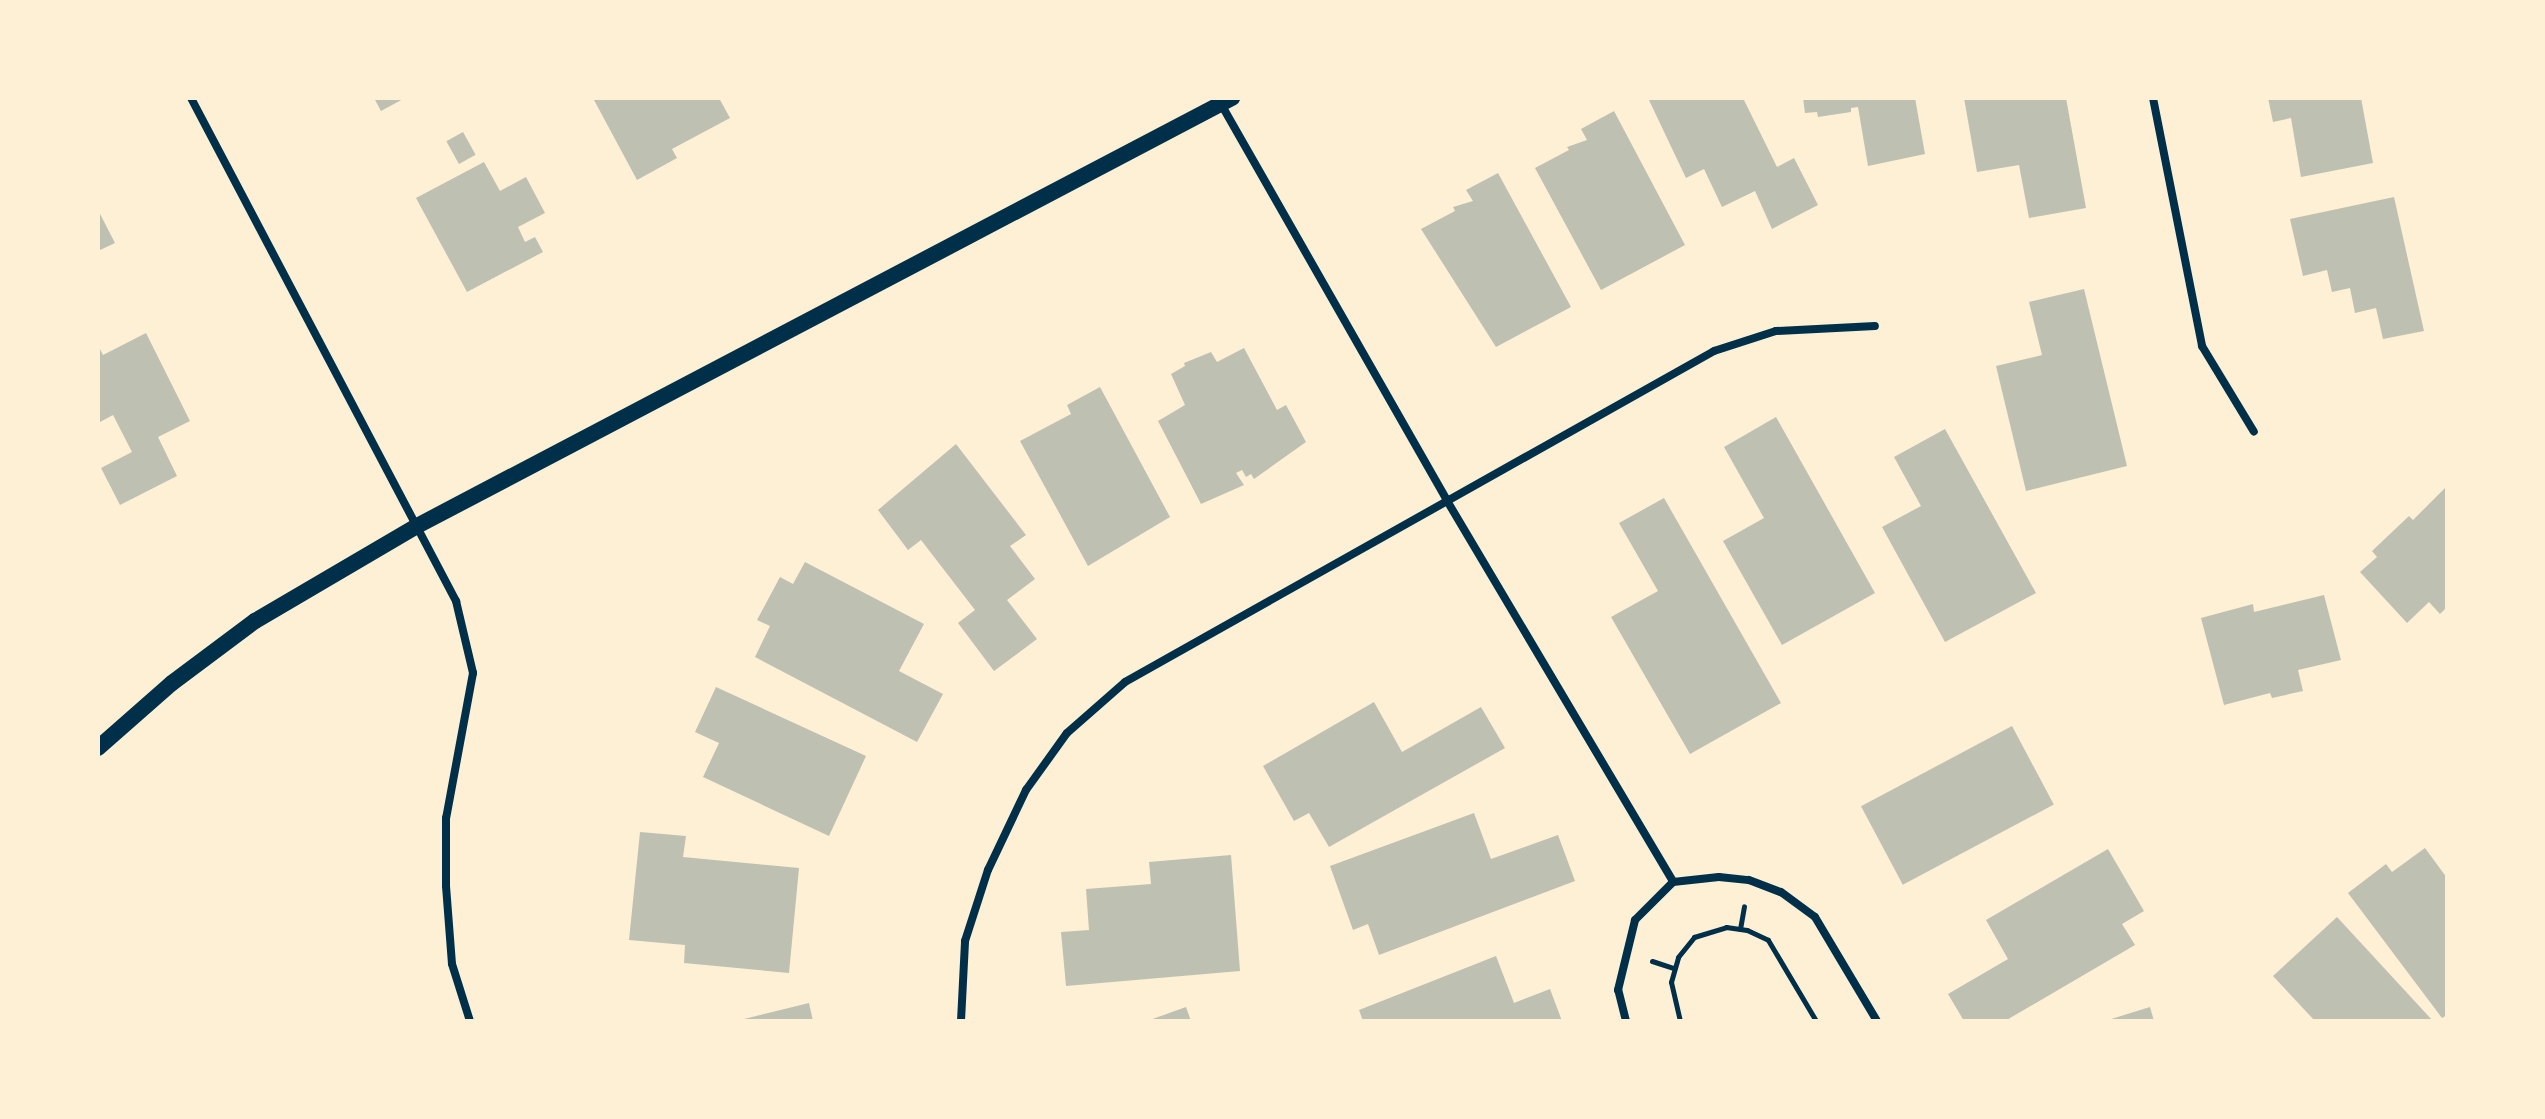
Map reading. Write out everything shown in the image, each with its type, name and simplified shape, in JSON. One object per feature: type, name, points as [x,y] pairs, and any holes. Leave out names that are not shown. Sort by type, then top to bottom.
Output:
[{"type":"main road","points":[[98,748],[172,683],[255,621],[417,526],[1226,101]]},
{"type":"street","points":[[191,98],[456,601],[473,673],[446,818],[452,964],[470,1021]]},
{"type":"street","points":[[2153,98],[2202,346],[2254,432]]},
{"type":"street","points":[[1226,101],[1446,499],[1673,882]]},
{"type":"street","points":[[961,1021],[965,941],[988,870],[1026,790],[1067,733],[1125,682],[1714,351],[1776,331],[1875,326]]},
{"type":"street","points":[[1626,1021],[1618,990],[1635,920],[1673,882],[1719,877],[1749,880],[1781,892],[1815,917],[1877,1021]]},
{"type":"path","points":[[1680,1021],[1671,982],[1678,957],[1694,937],[1726,927],[1747,930],[1768,940],[1816,1021]]},
{"type":"building","points":[[374,98],[405,98],[381,111]]},
{"type":"building","points":[[719,98],[730,118],[672,149],[677,158],[637,180],[594,100]]},
{"type":"building","points":[[1648,98],[1743,98],[1777,167],[1794,158],[1818,205],[1772,229],[1755,191],[1722,207],[1704,169],[1686,178]]},
{"type":"building","points":[[1803,98],[1915,98],[1925,154],[1868,166],[1858,107],[1851,108],[1851,112],[1818,117],[1817,112],[1805,113]]},
{"type":"building","points":[[1964,98],[2066,98],[2086,208],[2029,218],[2019,165],[1977,172]]},
{"type":"building","points":[[2268,98],[2361,98],[2373,163],[2301,177],[2291,118],[2273,122]]},
{"type":"building","points":[[1614,111],[1685,245],[1601,290],[1535,168],[1569,150],[1567,147],[1587,140],[1581,129]]},
{"type":"building","points":[[463,132],[476,155],[459,164],[446,141]]},
{"type":"building","points":[[484,162],[500,191],[526,177],[545,213],[518,227],[525,242],[535,237],[543,252],[467,292],[416,198]]},
{"type":"building","points":[[1498,173],[1571,307],[1496,347],[1421,229],[1455,211],[1453,207],[1473,201],[1466,190]]},
{"type":"building","points":[[2394,197],[2424,331],[2383,339],[2376,308],[2355,313],[2350,288],[2332,292],[2327,270],[2303,276],[2290,219]]},
{"type":"building","points":[[98,210],[115,243],[98,251]]},
{"type":"building","points":[[2084,289],[2127,466],[2026,491],[1996,366],[2042,355],[2029,302]]},
{"type":"building","points":[[146,333],[190,421],[158,437],[177,476],[120,505],[101,468],[132,452],[113,415],[100,422],[98,418],[98,345],[103,355]]},
{"type":"building","points":[[1244,348],[1277,410],[1286,405],[1306,442],[1254,479],[1251,474],[1246,477],[1242,470],[1236,473],[1244,485],[1201,504],[1158,421],[1185,405],[1171,374],[1185,366],[1184,363],[1211,352],[1217,362]]},
{"type":"building","points":[[1100,387],[1170,517],[1088,566],[1020,441],[1071,414],[1067,405]]},
{"type":"building","points":[[1776,417],[1875,593],[1782,645],[1723,541],[1764,518],[1724,447]]},
{"type":"building","points":[[1945,429],[2036,593],[1945,642],[1882,527],[1921,506],[1894,457]]},
{"type":"building","points":[[956,444],[1026,535],[1010,546],[1035,579],[1007,600],[1037,639],[994,671],[958,623],[975,610],[921,540],[908,550],[878,510]]},
{"type":"building","points":[[2447,486],[2447,607],[2440,614],[2429,602],[2407,623],[2360,572],[2377,557],[2372,551],[2409,516],[2413,520]]},
{"type":"building","points":[[1664,498],[1781,703],[1690,754],[1611,617],[1658,591],[1619,523]]},
{"type":"building","points":[[805,562],[924,624],[899,671],[943,694],[917,742],[755,657],[770,626],[757,620],[780,577],[793,584]]},
{"type":"building","points":[[2324,595],[2341,660],[2298,670],[2303,691],[2272,698],[2270,693],[2224,705],[2201,618],[2253,604],[2254,612]]},
{"type":"building","points":[[716,687],[866,756],[829,836],[703,777],[719,743],[695,732]]},
{"type":"building","points":[[1374,702],[1402,752],[1481,707],[1505,748],[1329,847],[1309,813],[1294,821],[1263,766]]},
{"type":"building","points":[[2012,726],[2054,805],[1903,885],[1861,806]]},
{"type":"building","points":[[1474,813],[1491,859],[1558,835],[1575,881],[1379,955],[1368,924],[1353,930],[1330,866]]},
{"type":"building","points":[[640,832],[686,836],[683,857],[799,868],[789,973],[684,963],[685,945],[629,940]]},
{"type":"building","points":[[2425,848],[2447,878],[2447,1015],[2442,1018],[2348,893],[2386,864],[2392,872]]},
{"type":"building","points":[[2108,849],[2144,911],[2122,924],[2135,945],[2005,1021],[1964,1021],[1948,994],[2008,959],[1986,920]]},
{"type":"building","points":[[1231,855],[1240,971],[1066,986],[1061,932],[1089,930],[1086,889],[1151,884],[1149,862]]},
{"type":"building","points":[[2337,917],[2433,1021],[2315,1021],[2273,976]]},
{"type":"building","points":[[1496,956],[1514,1003],[1550,989],[1562,1021],[1363,1021],[1359,1010]]},
{"type":"building","points":[[809,1003],[813,1021],[740,1021],[740,1020]]},
{"type":"building","points":[[1186,1007],[1191,1021],[1147,1021]]},
{"type":"building","points":[[2150,1007],[2154,1021],[2108,1021],[2108,1020]]}]
